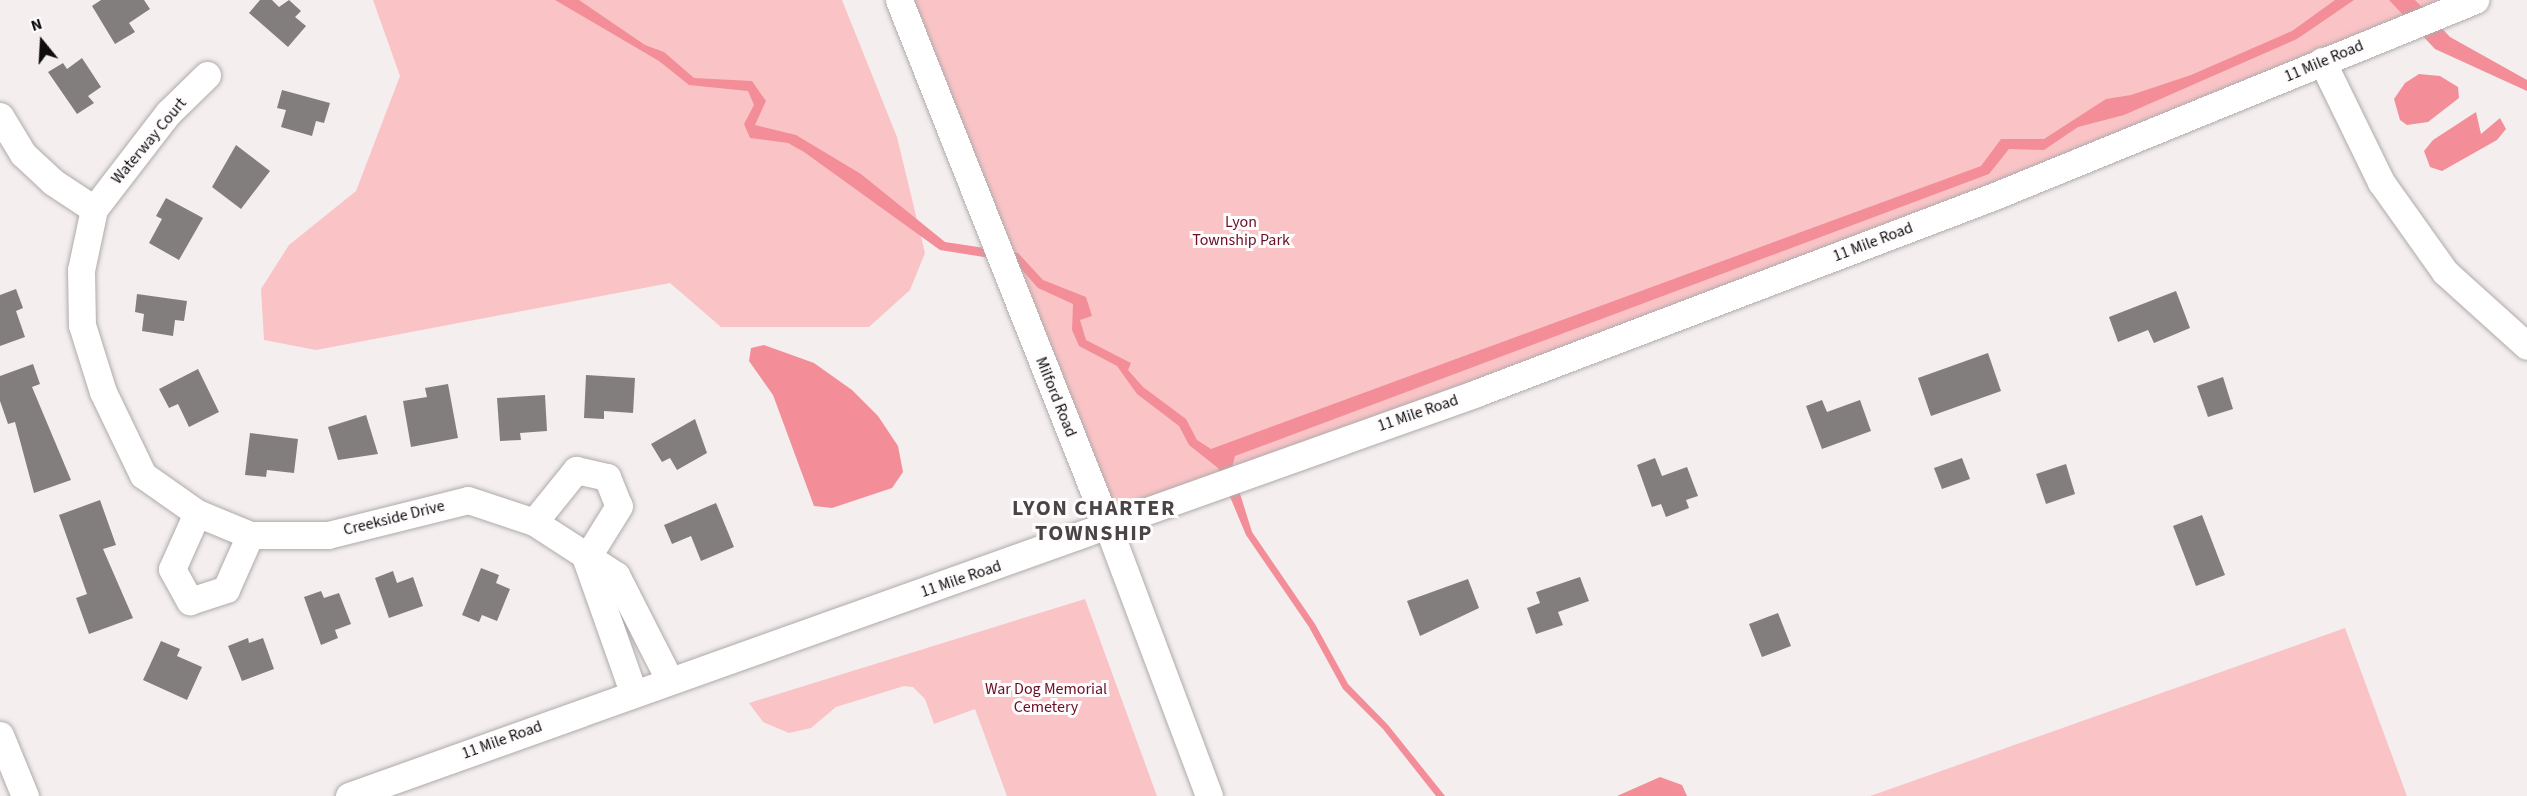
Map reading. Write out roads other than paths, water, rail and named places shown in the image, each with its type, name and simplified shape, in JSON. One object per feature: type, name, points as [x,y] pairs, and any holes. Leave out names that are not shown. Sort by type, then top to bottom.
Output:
[{"type":"street","name":"Milford Road","points":[[899,0],[1108,527],[1209,796]]},
{"type":"street","name":"11 Mile Road","points":[[349,796],[669,679],[1108,527],[1992,197],[2475,0]]},
{"type":"street","points":[[2322,61],[2381,182],[2438,263],[2527,345]]},
{"type":"street","name":"Waterway Court","points":[[94,209],[168,113],[207,75]]},
{"type":"street","points":[[0,117],[23,154],[53,182],[94,209]]},
{"type":"street","name":"Creekside Drive","points":[[94,209],[81,270],[82,325],[103,392],[143,475],[197,513],[250,535],[328,535],[468,500],[534,522],[586,559],[616,575],[629,593],[669,679]]},
{"type":"street","points":[[534,522],[576,470],[607,477],[619,506],[586,559],[633,692]]},
{"type":"street","points":[[197,513],[172,569],[190,601],[226,589],[250,535]]},
{"type":"street","points":[[0,735],[25,796]]},
{"type":"district","name":"LYON CHARTER TOWNSHIP","points":[[1094,520]]},
{"type":"park label","name":"Lyon Township Park","points":[[1241,231]]},
{"type":"park label","name":"War Dog Memorial Cemetery","points":[[1046,698]]}]
